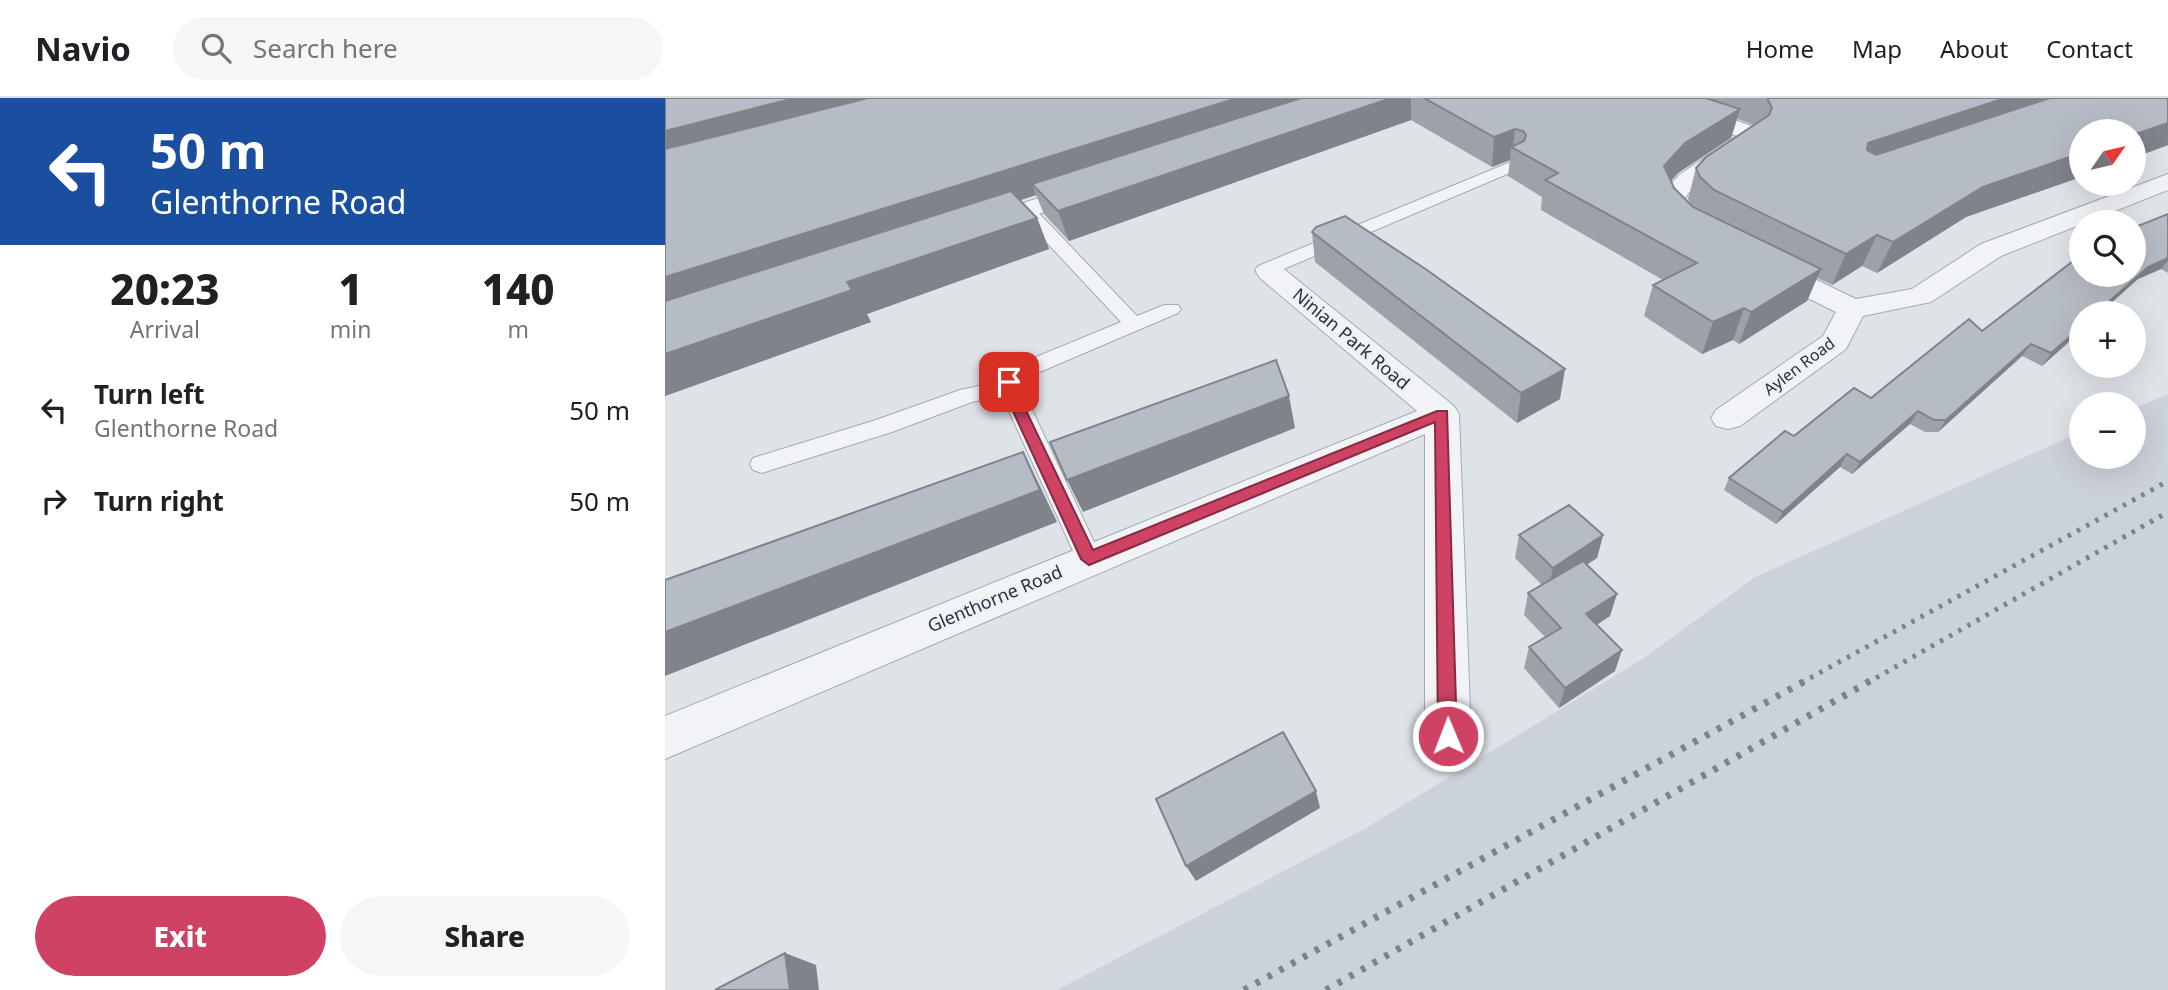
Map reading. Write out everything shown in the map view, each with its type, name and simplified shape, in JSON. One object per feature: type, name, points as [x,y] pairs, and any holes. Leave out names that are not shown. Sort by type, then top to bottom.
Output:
[{"type":"street","points":[[1654,99],[1747,132],[1749,138],[1740,148],[1678,186],[1672,198],[1677,212],[1695,229],[1719,242]]},
{"type":"street","points":[[962,232],[1116,180]]},
{"type":"street","points":[[1743,255],[1852,309],[1921,296],[1991,250],[2168,181]]},
{"type":"street","name":"Ninian Park Road","points":[[1270,272],[1442,414]]},
{"type":"street","name":"Aylen Road","points":[[1728,418],[1835,342],[1852,309]]},
{"type":"street","points":[[1442,414],[1448,736]]},
{"type":"street","name":"Glenthorne Road","points":[[665,738],[1442,414]]},
{"type":"lane","points":[[1270,272],[1265,270],[1513,166]]},
{"type":"lane","points":[[1026,210],[1134,324]]},
{"type":"lane","points":[[1089,559],[1009,382],[1020,372],[1171,309]]},
{"type":"lane","points":[[762,464],[884,426],[968,394],[1010,387]]},
{"type":"shaded area","points":[[2168,394],[2168,990],[1057,990],[1366,828],[1644,658],[1755,577],[2069,437],[2069,469],[2146,469],[2146,403]]},
{"type":"building","points":[[665,98],[795,98],[665,131]]},
{"type":"building","points":[[868,98],[1237,98],[665,277],[665,149]]},
{"type":"building","points":[[1301,98],[1391,98],[1058,211],[1032,184]]},
{"type":"building","points":[[1424,98],[1706,98],[1740,109],[1685,143],[1664,166],[1674,188],[1693,207],[1821,269],[1751,312],[1744,308],[1713,322],[1653,285],[1697,263],[1545,180],[1558,173],[1511,147],[1524,141],[1526,135],[1523,131],[1515,129],[1494,137]]},
{"type":"building","points":[[1767,98],[2005,98],[1868,143],[1867,150],[1876,155],[2050,98],[2168,98],[2168,123],[2146,131],[2146,119],[2069,119],[2069,157],[1983,187],[1893,242],[1877,235],[1846,254],[1714,190],[1700,177],[1696,168],[1706,157],[1769,115],[1772,108]]},
{"type":"building","points":[[1011,191],[1037,218],[847,282],[852,290],[665,354],[665,301]]},
{"type":"building","points":[[2168,214],[2168,258],[2146,269],[2146,223]]},
{"type":"building","points":[[1345,216],[1427,270],[1565,369],[1521,393],[1312,232],[1316,227]]},
{"type":"building","points":[[2069,264],[2069,287],[2125,287],[2110,301],[2069,301],[2069,337],[2051,353],[2031,344],[1946,420],[1934,420],[1918,411],[1860,462],[1847,454],[1783,512],[1729,478],[1785,431],[1794,436],[1854,388],[1871,398],[1969,319],[1982,331]]},
{"type":"building","points":[[1276,360],[1289,396],[1067,480],[1050,442]]},
{"type":"building","points":[[1023,452],[1040,490],[665,632],[665,580]]},
{"type":"building","points":[[1569,505],[1603,535],[1553,568],[1519,535]]},
{"type":"building","points":[[1583,561],[1617,594],[1586,614],[1622,650],[1565,688],[1529,647],[1561,628],[1528,593]]},
{"type":"building","points":[[1283,732],[1316,791],[1186,866],[1156,799]]},
{"type":"building","points":[[785,953],[790,990],[715,990]]},
{"type":"railway","points":[[1801,683],[2168,481]]},
{"type":"railway","points":[[1867,683],[2168,512]]},
{"type":"railway","points":[[1244,990],[1805,681]]},
{"type":"railway","points":[[1326,990],[1870,681]]},
{"type":"route","points":[[1009,382],[1012,394],[1089,559],[1442,414],[1448,736]]}]
